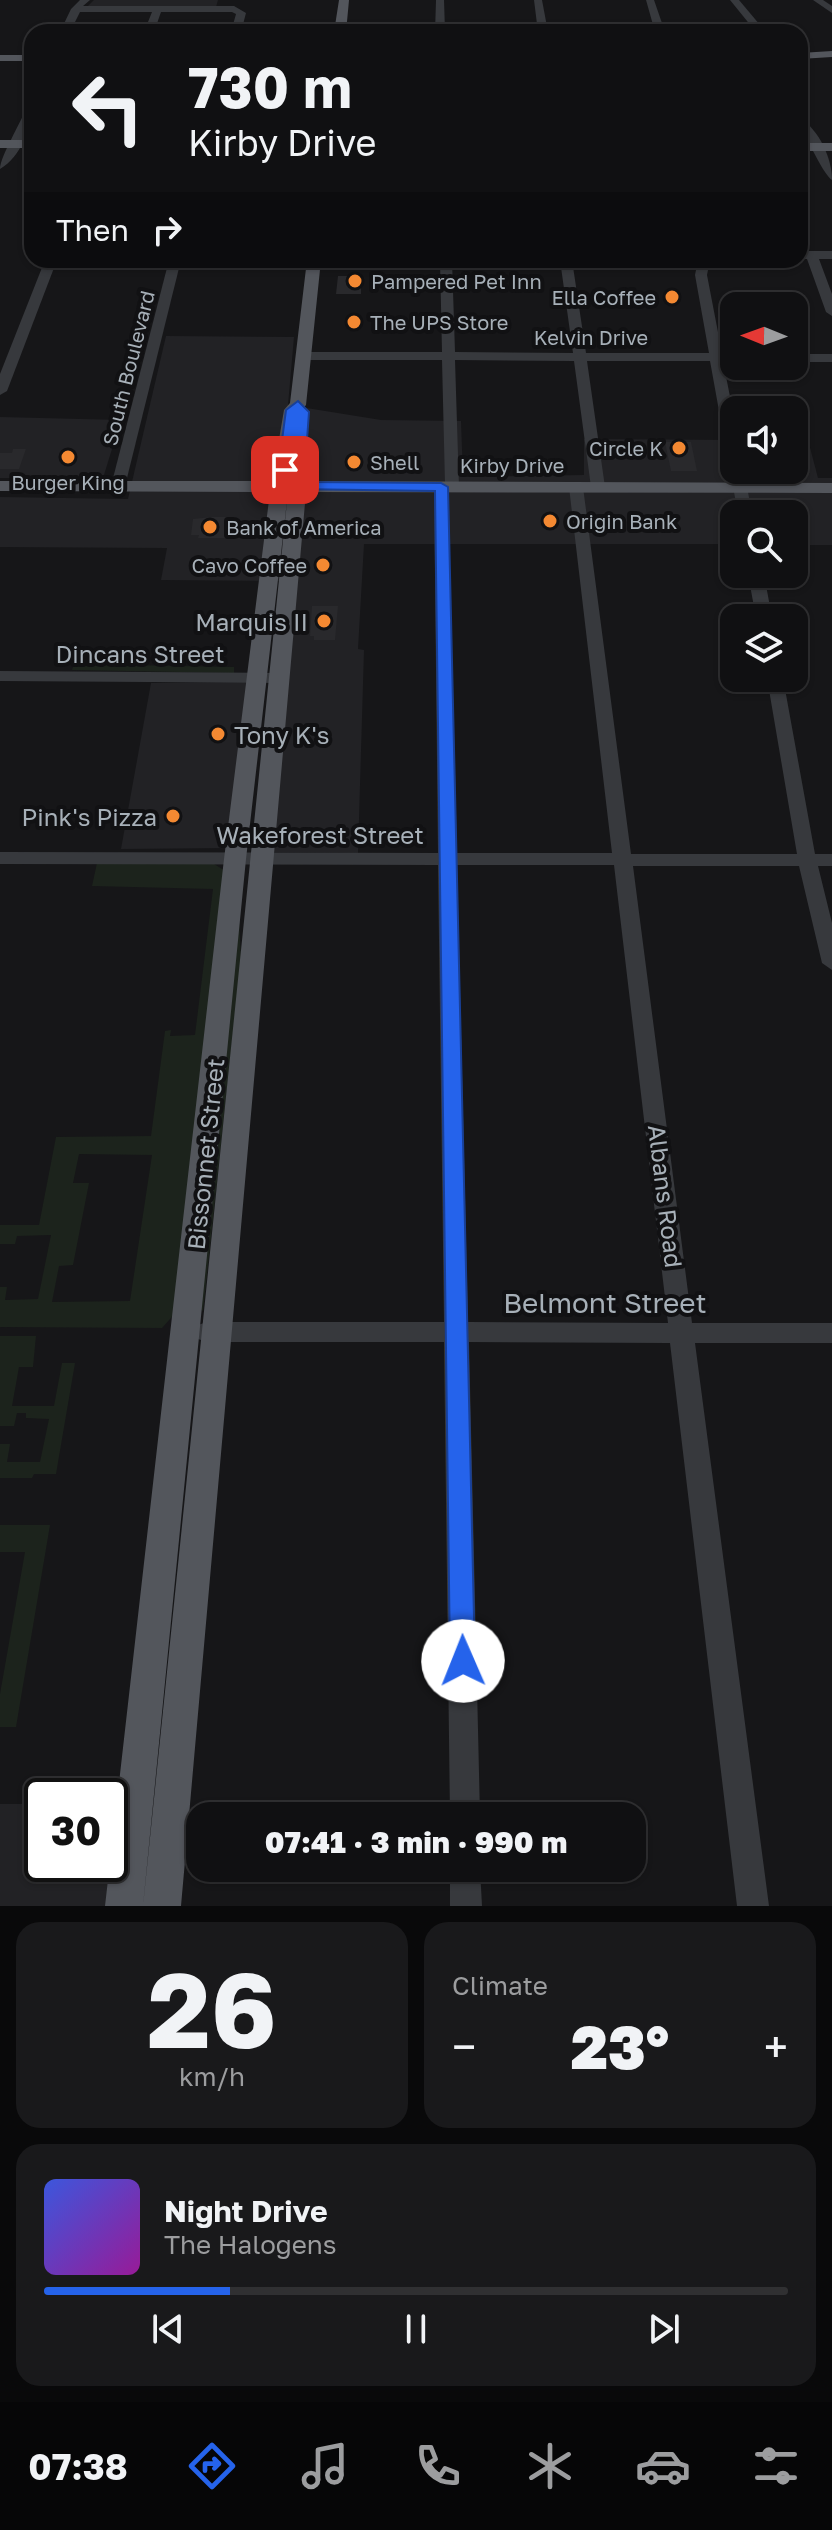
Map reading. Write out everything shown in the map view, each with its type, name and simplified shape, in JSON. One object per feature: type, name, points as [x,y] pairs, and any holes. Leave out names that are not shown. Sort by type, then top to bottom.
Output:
[{"type":"main road","points":[[341,24],[344,0]]},
{"type":"main road","points":[[808,56],[832,54]]},
{"type":"main road","points":[[0,58],[24,58]]},
{"type":"main road","points":[[0,144],[24,144]]},
{"type":"main road","name":"Bissonnet Street","points":[[162,1906],[235,859],[267,678],[289,486],[303,412],[298,405],[313,268]]},
{"type":"main road","name":"Kirby Drive","points":[[0,486],[587,487],[720,480]]},
{"type":"main road","name":"Kirby Drive","points":[[791,484],[832,488]]},
{"type":"main road","name":"Bissonnet Street","points":[[124,1906],[262,860],[267,678]]},
{"type":"street","points":[[69,24],[76,9],[86,0]]},
{"type":"street","points":[[440,0],[440,24]]},
{"type":"street","points":[[538,0],[542,24]]},
{"type":"street","points":[[638,0],[645,21]]},
{"type":"street","points":[[650,0],[658,24]]},
{"type":"street","points":[[734,0],[754,24]]},
{"type":"street","points":[[817,0],[832,10]]},
{"type":"street","points":[[76,9],[230,5],[241,13],[238,24]]},
{"type":"street","points":[[152,24],[157,9]]},
{"type":"street","points":[[0,166],[17,144],[24,127]]},
{"type":"street","points":[[808,129],[825,147],[832,177]]},
{"type":"street","points":[[808,255],[832,255]]},
{"type":"street","points":[[808,259],[832,312]]},
{"type":"street","points":[[0,391],[7,357],[47,268]]},
{"type":"street","name":"South Boulevard","points":[[118,486],[173,268]]},
{"type":"street","points":[[446,268],[447,860],[465,1802]]},
{"type":"street","name":"Albans Road","points":[[567,268],[580,357],[587,487],[624,860],[753,1906]]},
{"type":"street","points":[[702,268],[701,275],[723,396]]},
{"type":"street","name":"Kelvin Drive","points":[[303,356],[720,357]]},
{"type":"street","points":[[808,358],[832,358]]},
{"type":"street","name":"Dincans Street","points":[[0,676],[267,678]]},
{"type":"street","points":[[777,692],[807,860],[832,963]]},
{"type":"street","name":"Wakeforest Street","points":[[0,858],[832,860]]},
{"type":"street","name":"Belmont Street","points":[[202,1332],[832,1333]]},
{"type":"street","points":[[465,1882],[466,1906]]},
{"type":"shaded area","points":[[94,0],[218,0],[216,7],[87,7]]},
{"type":"shaded area","points":[[166,336],[294,337],[288,405],[381,420],[461,421],[463,477],[584,475],[584,439],[720,440],[720,484],[808,484],[808,440],[818,478],[832,478],[832,545],[808,545],[808,500],[720,500],[720,544],[364,544],[358,649],[364,650],[358,853],[269,852],[294,581],[161,580],[167,548],[0,547],[0,497],[128,499]]},
{"type":"shaded area","points":[[0,417],[121,420],[103,478],[0,478]]},
{"type":"shaded area","points":[[74,664],[234,667],[234,673],[72,670]]},
{"type":"shaded area","points":[[249,682],[231,848],[121,849],[151,683]]},
{"type":"shaded area","points":[[97,863],[214,864],[227,872],[177,1311],[162,1328],[0,1327],[0,1287],[7,1287],[5,1300],[38,1299],[51,1235],[17,1236],[15,1244],[0,1244],[0,1225],[39,1225],[56,1137],[151,1136],[165,1031],[171,1030],[170,1036],[195,1035],[213,889],[92,886]],"holes":[[[79,1154],[152,1155],[130,1301],[52,1302],[59,1266],[73,1265],[89,1183],[73,1183]]]},
{"type":"shaded area","points":[[239,918],[241,959],[203,1311],[198,1307]]},
{"type":"shaded area","points":[[0,1336],[36,1336],[33,1367],[19,1367],[12,1406],[54,1406],[62,1363],[75,1363],[56,1474],[0,1478],[0,1444],[10,1444],[7,1462],[40,1462],[49,1419],[26,1418],[26,1413],[17,1413],[14,1426],[0,1426]]},
{"type":"shaded area","points":[[0,1525],[50,1525],[16,1727],[0,1727],[0,1694],[25,1552],[0,1552]]},
{"type":"shaded area","points":[[0,1804],[24,1804],[24,1882],[113,1882],[110,1906],[0,1906]]},
{"type":"building","points":[[338,276],[361,276],[361,294],[336,294]]},
{"type":"building","points":[[665,442],[691,442],[697,471],[671,471]]},
{"type":"building","points":[[13,449],[26,449],[19,469],[0,469],[0,453],[12,453]]},
{"type":"building","name":"Bank of America","points":[[230,517],[225,538],[191,535],[193,519]]},
{"type":"building","name":"Marquis II","points":[[312,606],[338,606],[335,640],[314,640],[314,636],[310,636]]},
{"type":"place","name":"Pampered Pet Inn","points":[[355,281]]},
{"type":"place","name":"Ella Coffee","points":[[672,297]]},
{"type":"place","name":"The UPS Store","points":[[354,322]]},
{"type":"place","name":"Circle K","points":[[679,448]]},
{"type":"place","name":"Burger King","points":[[68,457]]},
{"type":"place","name":"Shell","points":[[354,462]]},
{"type":"place","name":"Origin Bank","points":[[550,521]]},
{"type":"place","name":"Bank of America","points":[[210,527]]},
{"type":"place","name":"Cavo Coffee","points":[[323,565]]},
{"type":"place","name":"Marquis II","points":[[324,621]]},
{"type":"place","name":"Tony K's","points":[[218,734]]},
{"type":"place","name":"Pink's Pizza","points":[[173,816]]},
{"type":"route","points":[[285,470],[292,410],[298,405],[303,412],[297,486],[441,487],[463,1661]]}]
